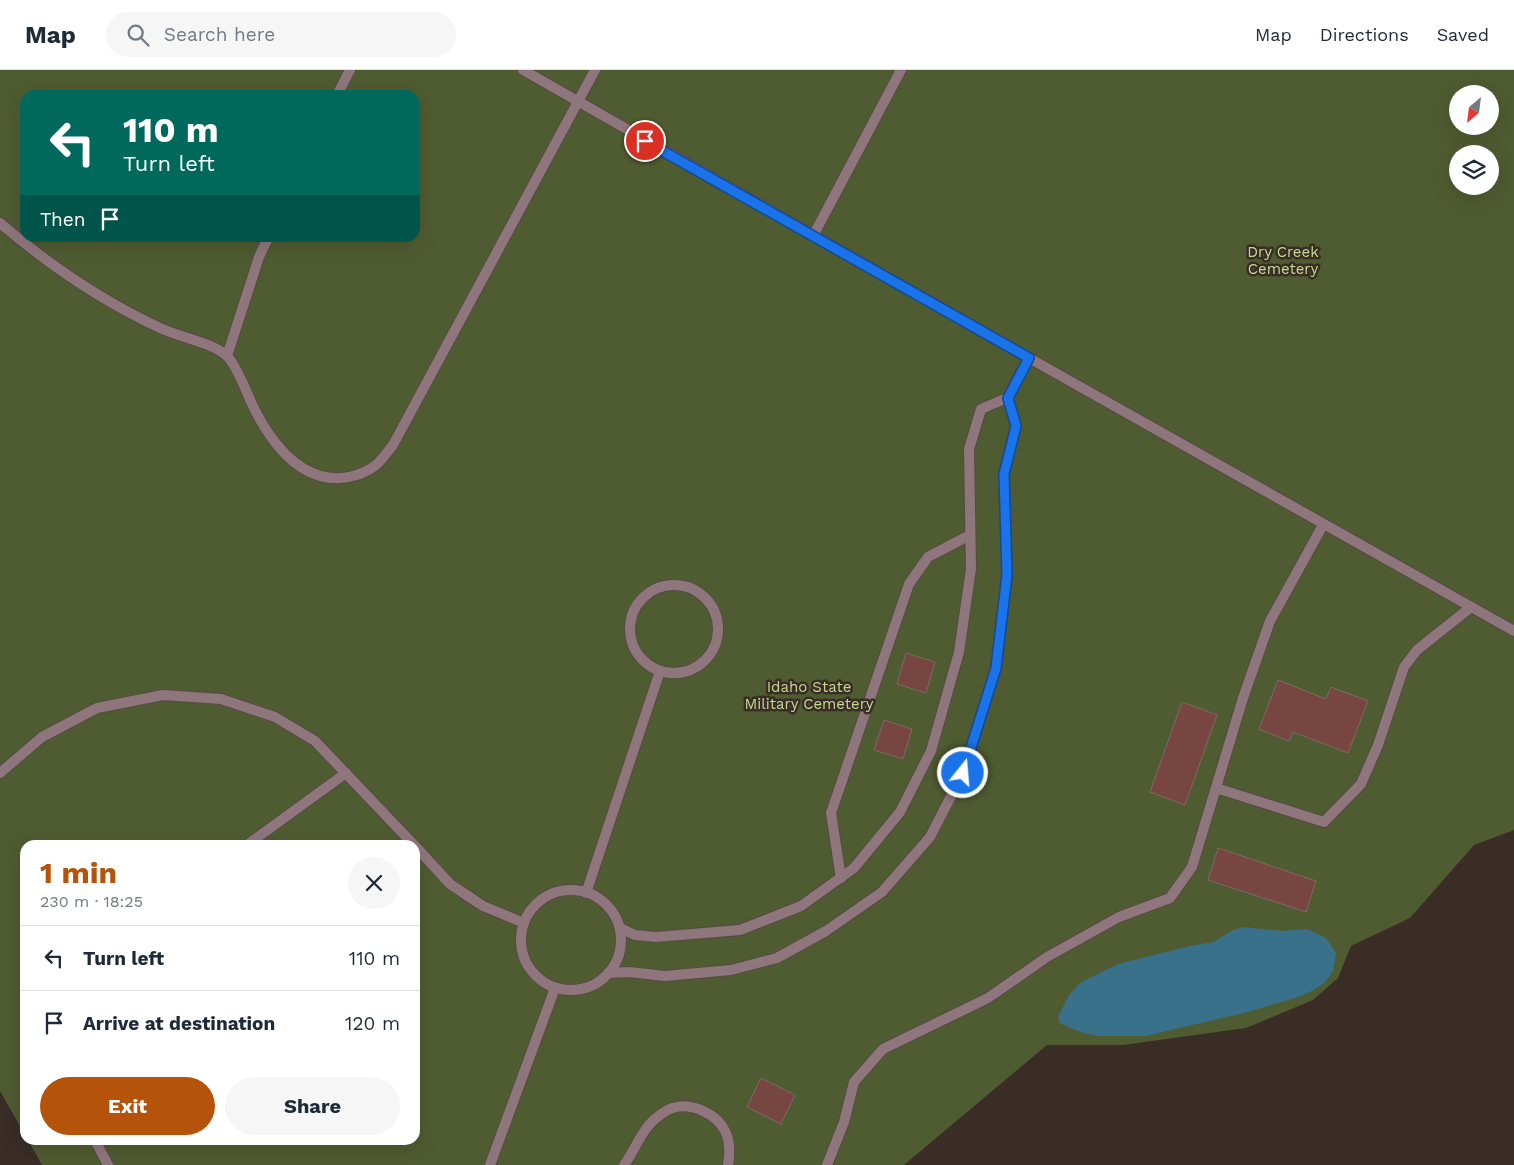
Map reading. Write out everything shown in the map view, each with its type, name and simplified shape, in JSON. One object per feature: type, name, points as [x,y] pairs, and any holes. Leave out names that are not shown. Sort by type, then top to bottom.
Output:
[{"type":"lane","points":[[340,90],[350,70]]},
{"type":"lane","points":[[523,70],[1323,525],[1514,631]]},
{"type":"lane","points":[[22,242],[99,297],[162,329],[203,344],[227,356],[242,381],[252,405],[271,436],[296,465],[315,474],[334,479],[357,475],[376,465],[393,445],[595,70]]},
{"type":"lane","points":[[813,236],[901,70]]},
{"type":"lane","points":[[0,223],[20,240]]},
{"type":"lane","points":[[227,356],[259,257],[266,242]]},
{"type":"lane","points":[[620,928],[635,935],[656,938],[740,930],[801,906],[854,868],[900,812],[931,751],[959,652],[971,569],[969,449],[981,409],[1008,398],[1029,358]]},
{"type":"lane","points":[[608,974],[629,972],[665,976],[732,970],[777,958],[826,931],[882,892],[930,837],[963,773],[996,668],[1007,575],[1004,474],[1016,426],[1008,398]]},
{"type":"lane","points":[[827,1165],[844,1122],[854,1082],[883,1049],[988,998],[1047,957],[1119,917],[1170,898],[1192,866],[1243,698],[1270,621],[1323,525]]},
{"type":"lane","points":[[841,878],[831,813],[909,584],[928,557],[970,535]]},
{"type":"lane","points":[[665,585],[680,585],[694,590],[706,598],[714,610],[718,624],[717,639],[711,652],[701,664],[688,671],[674,673],[660,671],[647,664],[637,653],[631,640],[630,626],[633,612],[641,600],[652,590],[665,585]]},
{"type":"lane","points":[[1216,788],[1324,822],[1361,784],[1378,744],[1404,667],[1417,650],[1471,607]]},
{"type":"lane","points":[[586,893],[660,671]]},
{"type":"lane","points":[[0,773],[42,737],[97,708],[163,695],[222,699],[274,717],[315,741],[408,840]]},
{"type":"lane","points":[[254,840],[346,773]]},
{"type":"lane","points":[[420,852],[450,884],[483,906],[524,923]]},
{"type":"lane","points":[[563,890],[579,890],[594,895],[607,904],[616,917],[620,928],[621,948],[616,964],[608,974],[590,987],[572,990],[555,988],[540,979],[528,966],[522,950],[521,932],[526,917],[535,904],[548,895],[563,890]]},
{"type":"lane","points":[[490,1165],[555,988]]},
{"type":"lane","points":[[624,1165],[642,1134],[658,1117],[672,1108],[683,1106],[697,1109],[714,1118],[726,1131],[729,1148],[728,1165]]},
{"type":"lane","points":[[98,1145],[108,1165]]},
{"type":"green space","name":"Idaho State Military Cemetery","points":[[0,70],[1514,70],[1514,830],[1474,845],[1410,918],[1351,946],[1338,978],[1313,1000],[1246,1028],[1123,1045],[1047,1045],[904,1165],[42,1165],[31,1145],[420,1145],[420,840],[20,840],[20,1126],[0,1091]]},
{"type":"water","points":[[1242,927],[1283,931],[1307,929],[1326,938],[1336,953],[1333,971],[1325,982],[1314,990],[1295,998],[1244,1013],[1145,1036],[1098,1036],[1080,1032],[1060,1023],[1058,1017],[1069,995],[1081,982],[1118,964],[1214,942],[1231,931]]},
{"type":"building","points":[[906,653],[935,662],[926,693],[897,684]]},
{"type":"building","points":[[1278,680],[1326,699],[1331,687],[1368,701],[1348,753],[1293,732],[1289,741],[1259,729]]},
{"type":"building","points":[[1182,702],[1217,715],[1185,805],[1150,792]]},
{"type":"building","points":[[884,720],[912,729],[903,759],[874,750]]},
{"type":"building","points":[[1218,848],[1316,881],[1306,912],[1208,880]]},
{"type":"building","points":[[761,1078],[795,1095],[781,1124],[747,1107]]},
{"type":"route","points":[[645,141],[1029,358],[1008,398],[1016,426],[1004,474],[1007,575],[996,668],[963,773]]},
{"type":"park label","name":"Dry Creek Cemetery","points":[[1283,260]]}]
